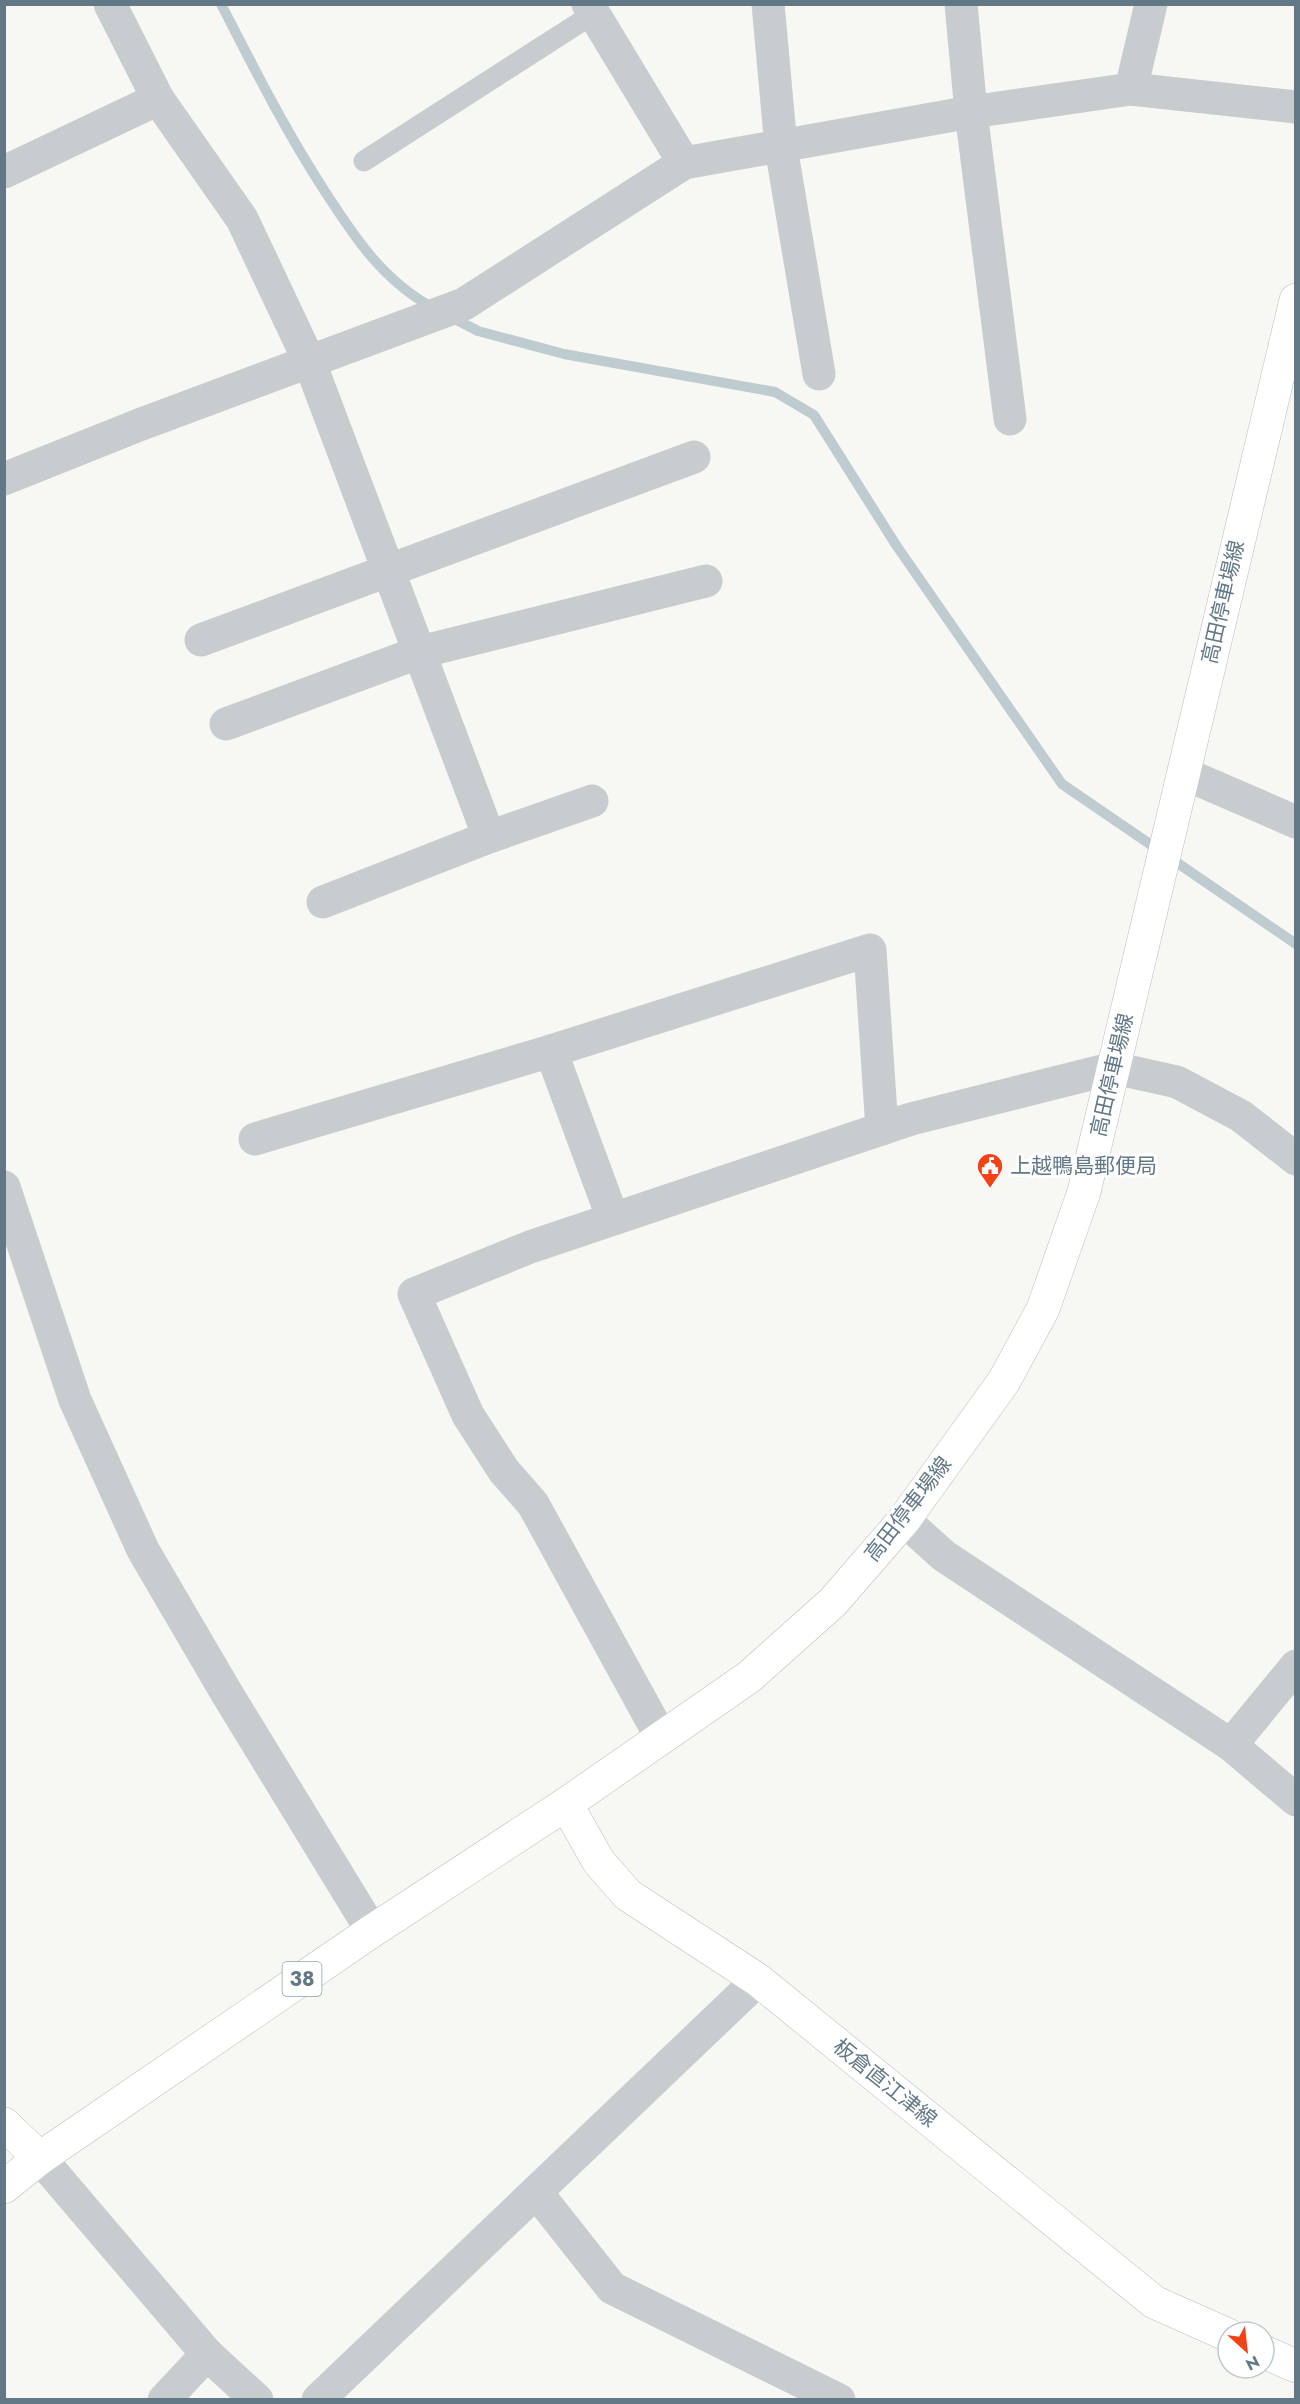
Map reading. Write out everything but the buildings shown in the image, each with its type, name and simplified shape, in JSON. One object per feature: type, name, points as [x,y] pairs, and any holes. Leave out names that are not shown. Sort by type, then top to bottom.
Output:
[{"type":"main road","name":"高田停車場線","points":[[566,1804],[749,1677],[833,1602],[904,1520],[1004,1381],[1043,1309],[1084,1192],[1183,773],[1288,361],[1296,300]]},
{"type":"main road","name":"38","points":[[4,2187],[40,2158],[372,1931],[566,1804]]},
{"type":"main road","name":"板倉直江津線","points":[[566,1804],[599,1862],[628,1895],[758,1980],[1154,2302],[1216,2330]]},
{"type":"main road","points":[[4,2124],[40,2158]]},
{"type":"main road","points":[[1276,2357],[1296,2366]]},
{"type":"street","points":[[110,4],[158,99],[242,219],[310,363],[489,837]]},
{"type":"street","points":[[768,4],[781,147],[819,374]]},
{"type":"street","points":[[961,4],[971,112],[1010,419]]},
{"type":"street","points":[[1131,89],[1151,4]]},
{"type":"street","points":[[591,9],[684,163]]},
{"type":"street","points":[[4,479],[140,425],[464,304],[684,163],[971,112],[1131,89],[1296,107]]},
{"type":"street","points":[[4,172],[158,99]]},
{"type":"street","points":[[201,640],[694,457]]},
{"type":"street","points":[[226,724],[420,652],[706,581]]},
{"type":"street","points":[[1183,773],[1296,822]]},
{"type":"street","points":[[323,902],[489,837],[592,801]]},
{"type":"street","points":[[255,1139],[551,1051],[870,950],[882,1129]]},
{"type":"street","points":[[551,1051],[613,1219]]},
{"type":"street","points":[[661,1737],[532,1504],[504,1471],[468,1415],[414,1294],[531,1247],[911,1119],[1114,1068],[1177,1082],[1241,1116],[1296,1159]]},
{"type":"street","points":[[4,1187],[75,1400],[143,1550],[226,1692],[372,1931]]},
{"type":"street","points":[[904,1520],[944,1556],[1231,1745],[1296,1800]]},
{"type":"street","points":[[1231,1745],[1296,1666]]},
{"type":"street","points":[[318,2400],[758,1980]]},
{"type":"street","points":[[40,2158],[207,2354],[257,2400]]},
{"type":"street","points":[[537,2193],[612,2288],[839,2400]]},
{"type":"street","points":[[164,2400],[207,2354]]},
{"type":"lane","points":[[364,161],[591,9]]},
{"type":"waterway","points":[[221,4],[283,122],[347,225],[385,272],[417,298],[435,309]]},
{"type":"waterway","points":[[449,316],[478,331],[564,354],[775,392],[814,415],[896,545],[1062,784],[1296,944]]},
{"type":"place","name":"上越鴨島郵便局","points":[[990,1189]]}]
